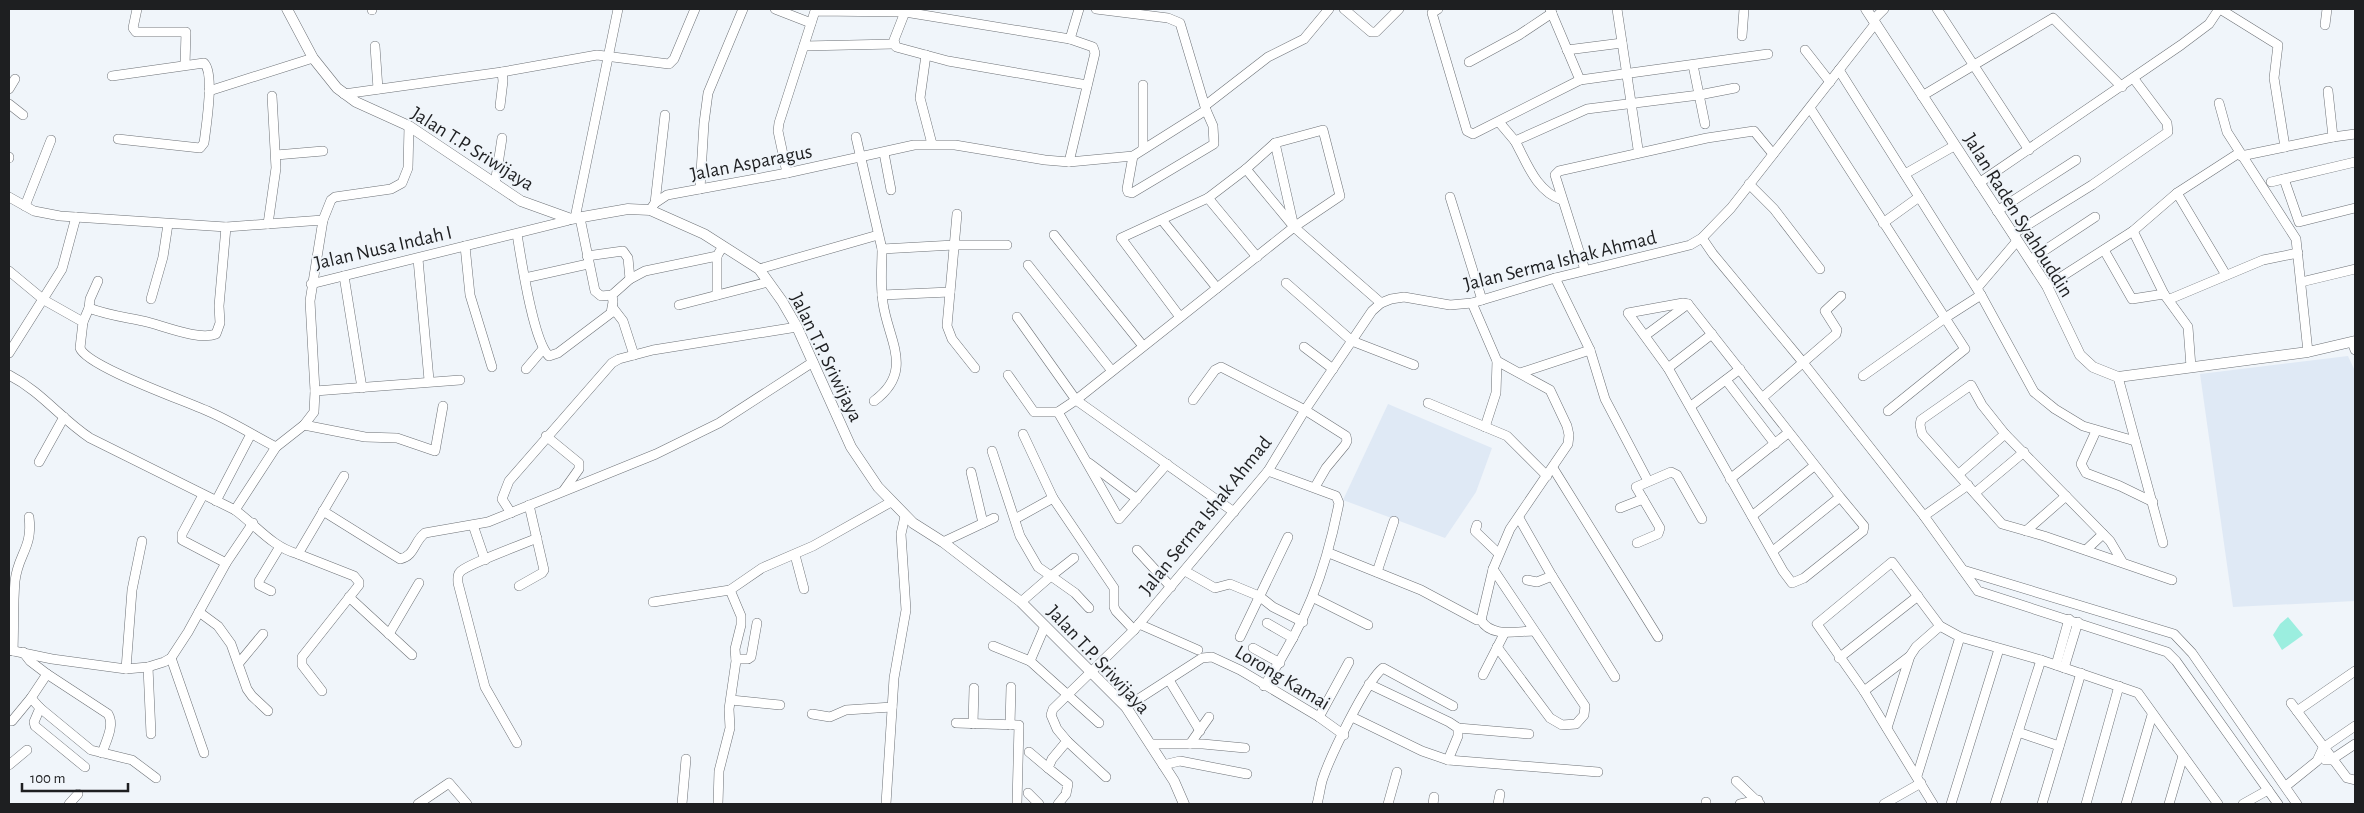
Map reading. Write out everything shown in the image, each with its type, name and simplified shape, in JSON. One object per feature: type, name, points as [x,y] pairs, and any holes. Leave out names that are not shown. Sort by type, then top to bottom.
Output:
[{"type":"main road","name":"Jalan T.P. Sriwijaya","points":[[287,9],[313,58],[329,79],[344,94],[356,102],[409,126],[521,201],[575,218],[653,206],[704,234],[759,269],[797,327],[851,446],[878,487],[905,516],[943,542],[1021,602],[1126,707],[1174,781],[1184,804]]},
{"type":"main road","name":"Jalan Raden Syahbuddin","points":[[1866,9],[2047,286],[2080,355],[2093,367],[2118,376],[2308,352],[2354,344]]},
{"type":"street","points":[[137,9],[135,31],[186,32],[186,65]]},
{"type":"street","points":[[618,9],[575,218],[597,295],[612,295],[630,279],[645,271],[717,256]]},
{"type":"street","points":[[344,94],[502,72],[597,55],[665,64],[672,62],[695,9]]},
{"type":"street","points":[[700,189],[708,93],[743,9]]},
{"type":"street","points":[[775,9],[811,23]]},
{"type":"street","points":[[1070,39],[1079,9]]},
{"type":"street","points":[[1096,9],[1168,18],[1180,23],[1206,108],[1213,126],[1214,144],[1132,193],[1128,192],[1127,188],[1133,156],[1206,108],[1268,57],[1307,37],[1329,9]]},
{"type":"street","points":[[1344,9],[1371,32],[1376,32],[1399,9]]},
{"type":"street","points":[[1617,9],[1638,149]]},
{"type":"street","points":[[1742,36],[1744,9]]},
{"type":"street","name":"Jalan Serma Ishak Ahmad","points":[[1067,741],[1051,715],[1054,709],[1137,627],[1268,471],[1305,410],[1372,310],[1381,303],[1404,297],[1450,305],[1472,303],[1555,278],[1690,244],[1702,238],[1731,208],[1830,82],[1884,9]]},
{"type":"street","points":[[1937,9],[2029,150]]},
{"type":"street","points":[[1979,183],[2122,88],[2209,24],[2220,9],[2278,44],[2274,78],[2285,147]]},
{"type":"street","points":[[2325,25],[2327,9]]},
{"type":"street","points":[[787,174],[778,131],[779,123],[815,10],[926,12],[1070,39],[1093,47],[1087,85],[1069,162]]},
{"type":"street","points":[[1433,10],[1468,133],[1473,134],[1580,80],[1768,54]]},
{"type":"street","points":[[1469,62],[1519,35],[1551,11],[1580,80]]},
{"type":"street","points":[[894,44],[905,12]]},
{"type":"street","points":[[1922,96],[2053,18],[2122,88]]},
{"type":"street","points":[[1567,50],[1622,43]]},
{"type":"street","points":[[804,46],[894,44],[896,47],[926,55],[1087,85]]},
{"type":"street","points":[[375,46],[378,88]]},
{"type":"street","points":[[1805,50],[1830,82]]},
{"type":"street","points":[[926,55],[920,98],[932,144]]},
{"type":"street","points":[[209,91],[313,58]]},
{"type":"street","points":[[112,76],[204,63],[206,65],[209,91],[204,143],[200,148],[118,139]]},
{"type":"street","points":[[1693,65],[1705,124]]},
{"type":"street","points":[[1839,70],[1979,292],[2034,392],[2055,409],[2083,426],[2135,441]]},
{"type":"street","points":[[500,106],[502,72]]},
{"type":"street","points":[[9,89],[15,79]]},
{"type":"street","points":[[1863,376],[1979,292],[2015,238],[2168,132],[2167,123],[2134,79]]},
{"type":"street","points":[[1143,85],[1143,149]]},
{"type":"street","points":[[1515,140],[1587,110],[1699,95],[1735,88]]},
{"type":"street","points":[[2328,90],[2332,137]]},
{"type":"street","points":[[268,224],[276,168],[272,96]]},
{"type":"street","points":[[2219,103],[2227,132],[2293,232],[2298,253],[2308,352]]},
{"type":"street","points":[[9,104],[23,115]]},
{"type":"street","points":[[1810,108],[1965,349],[1888,411]]},
{"type":"street","points":[[653,206],[665,115]]},
{"type":"street","points":[[1499,122],[1515,140],[1535,180],[1551,194],[1562,200]]},
{"type":"street","points":[[324,220],[330,200],[335,197],[391,189],[402,183],[408,168],[409,126]]},
{"type":"street","points":[[1008,375],[1034,412],[1058,412],[1076,400],[1294,228],[1340,196],[1323,130],[1275,143],[1208,198],[1121,238],[1180,317]]},
{"type":"street","points":[[1585,270],[1555,176],[1559,171],[1708,138],[1754,131],[1773,154]]},
{"type":"street","points":[[2047,286],[2133,231],[2177,193],[2240,154],[2355,134]]},
{"type":"street","points":[[856,137],[882,249],[882,295],[885,316],[893,337],[897,360],[891,382],[886,390],[874,401]]},
{"type":"street","points":[[495,184],[502,138]]},
{"type":"street","points":[[24,206],[51,140]]},
{"type":"street","points":[[1275,143],[1294,228]]},
{"type":"street","name":"Jalan Asparagus","points":[[653,206],[667,195],[787,174],[905,147],[932,144],[955,145],[1045,160],[1069,162],[1133,156]]},
{"type":"street","points":[[1905,174],[1954,146]]},
{"type":"street","points":[[276,155],[323,150]]},
{"type":"street","points":[[884,153],[891,190]]},
{"type":"street","points":[[1997,211],[2076,160]]},
{"type":"street","points":[[2271,182],[2355,162]]},
{"type":"street","points":[[1246,168],[1294,228],[1381,303]]},
{"type":"street","points":[[2284,179],[2298,222],[2355,208]]},
{"type":"street","points":[[1749,184],[1774,209],[1820,269]]},
{"type":"street","points":[[2177,193],[2226,275]]},
{"type":"street","name":"Jalan Nusa Indah I","points":[[9,197],[24,206],[45,214],[168,224],[226,227],[324,220],[311,284],[418,259],[575,218]]},
{"type":"street","points":[[1883,223],[1919,197]]},
{"type":"street","points":[[1208,198],[1257,257]]},
{"type":"street","points":[[1450,198],[1482,300]]},
{"type":"street","points":[[957,214],[948,332],[975,368]]},
{"type":"street","points":[[9,353],[44,300],[62,268],[76,217]]},
{"type":"street","points":[[2030,260],[2095,217]]},
{"type":"street","points":[[1162,220],[1217,288]]},
{"type":"street","points":[[151,299],[163,257],[168,224]]},
{"type":"street","points":[[89,308],[109,316],[142,321],[174,330],[202,335],[216,334],[220,323],[219,306],[226,227]]},
{"type":"street","points":[[2133,231],[2167,296],[2189,331],[2191,367]]},
{"type":"street","points":[[517,234],[532,313],[544,349],[549,356],[558,354],[608,316],[613,308]]},
{"type":"street","points":[[1054,234],[1143,346]]},
{"type":"street","points":[[759,269],[878,235]]},
{"type":"street","points":[[1702,238],[1924,516],[1978,591],[2167,652],[2176,661],[2278,804]]},
{"type":"street","points":[[882,249],[954,245],[1007,245]]},
{"type":"street","points":[[465,246],[470,295],[492,367]]},
{"type":"street","points":[[717,295],[717,256],[724,246]]},
{"type":"street","points":[[2104,250],[2132,299],[2167,296],[2263,260],[2298,253]]},
{"type":"street","points":[[525,278],[623,251],[628,258],[630,279]]},
{"type":"street","points":[[418,259],[429,380]]},
{"type":"street","points":[[1028,265],[1112,371]]},
{"type":"street","points":[[2301,282],[2355,269]]},
{"type":"street","points":[[9,271],[44,300],[83,322]]},
{"type":"street","points":[[344,276],[362,388]]},
{"type":"street","points":[[1555,278],[1590,350],[1605,399],[1648,481]]},
{"type":"street","points":[[98,282],[83,322],[80,348],[85,355],[118,374],[212,413],[276,447]]},
{"type":"street","points":[[679,305],[768,282]]},
{"type":"street","points":[[235,510],[276,447],[304,425],[314,412],[311,284]]},
{"type":"street","points":[[1286,284],[1352,341],[1414,365]]},
{"type":"street","points":[[882,295],[950,292]]},
{"type":"street","points":[[612,295],[613,308],[623,321],[634,355]]},
{"type":"street","points":[[1762,398],[1836,334],[1836,330],[1825,311],[1841,296]]},
{"type":"street","points":[[1472,303],[1498,361],[1496,393],[1485,427]]},
{"type":"street","points":[[1683,303],[1688,304],[1712,334],[1864,528],[1820,566],[1804,578],[1792,583],[1730,479],[1668,368],[1646,335],[1628,313],[1683,303]]},
{"type":"street","points":[[1646,335],[1688,304]]},
{"type":"street","points":[[1017,317],[1076,400],[1234,512]]},
{"type":"street","points":[[511,513],[502,499],[505,488],[515,473],[606,368],[619,358],[797,327]]},
{"type":"street","points":[[1668,368],[1712,334]]},
{"type":"street","points":[[1304,347],[1333,369]]},
{"type":"street","points":[[526,369],[544,349]]},
{"type":"street","points":[[1520,373],[1590,350]]},
{"type":"street","points":[[1481,620],[1498,553],[1510,529],[1568,444],[1569,435],[1567,426],[1550,390],[1498,361]]},
{"type":"street","points":[[322,511],[400,559],[409,557],[418,539],[425,533],[488,522],[656,454],[719,423],[813,362]]},
{"type":"street","points":[[1194,400],[1215,370],[1221,367],[1305,410],[1346,436],[1347,441],[1326,468],[1315,487]]},
{"type":"street","points":[[1690,406],[1740,369]]},
{"type":"street","points":[[9,375],[37,391],[64,417],[90,438],[235,510],[280,548],[358,579],[359,585],[302,658],[302,665],[322,691]]},
{"type":"street","points":[[2118,376],[2163,543]]},
{"type":"street","points":[[315,391],[362,388],[429,380],[460,380]]},
{"type":"street","points":[[1726,380],[1774,444]]},
{"type":"street","points":[[2123,563],[2103,534],[2005,434],[1982,405],[1972,385],[1924,418],[1920,424],[1922,434],[2002,524],[2086,550],[2123,563],[2172,580]]},
{"type":"street","points":[[1428,403],[1510,439],[1547,476]]},
{"type":"street","points":[[304,425],[365,437],[396,438],[435,451],[443,406]]},
{"type":"street","points":[[1058,412],[1119,519],[1167,464]]},
{"type":"street","points":[[40,462],[64,417]]},
{"type":"street","points":[[2096,431],[2081,464],[2082,469],[2086,473],[2120,486],[2153,502]]},
{"type":"street","points":[[1730,479],[1788,433]]},
{"type":"street","points":[[216,501],[251,434]]},
{"type":"street","points":[[1023,434],[1053,498],[1114,588],[1114,607],[1116,611],[1137,627],[1198,650]]},
{"type":"street","points":[[1959,474],[2005,434]]},
{"type":"street","points":[[546,436],[579,463],[579,469],[563,492]]},
{"type":"street","points":[[992,451],[1020,536],[1038,567],[1075,593],[1089,608]]},
{"type":"street","points":[[1975,493],[2024,452]]},
{"type":"street","points":[[1086,461],[1137,499]]},
{"type":"street","points":[[1752,516],[1814,466]]},
{"type":"street","points":[[1553,468],[1658,637]]},
{"type":"street","points":[[1264,686],[1303,622],[1314,598],[1329,553],[1339,498],[1315,487],[1268,471]]},
{"type":"street","points":[[971,472],[983,523]]},
{"type":"street","points":[[1637,543],[1658,534],[1660,531],[1636,487],[1671,472],[1675,472],[1702,519]]},
{"type":"street","points":[[298,554],[344,476]]},
{"type":"street","points":[[1924,516],[1968,485]]},
{"type":"street","points":[[203,495],[182,534],[182,540],[226,563]]},
{"type":"street","points":[[2026,531],[2066,496]]},
{"type":"street","points":[[1773,551],[1840,497]]},
{"type":"street","points":[[1015,519],[1053,498]]},
{"type":"street","points":[[1620,508],[1643,499]]},
{"type":"street","points":[[653,602],[730,590],[762,568],[795,555],[846,530],[891,502]]},
{"type":"street","points":[[519,586],[544,570],[529,506]]},
{"type":"street","points":[[886,804],[894,678],[906,610],[901,534],[905,516]]},
{"type":"street","points":[[15,651],[14,566],[30,537],[28,517]]},
{"type":"street","points":[[943,542],[994,518]]},
{"type":"street","points":[[1519,518],[1552,576],[1615,677]]},
{"type":"street","points":[[1377,572],[1394,520]]},
{"type":"street","points":[[15,651],[52,659],[126,669],[148,668],[171,658],[226,563],[252,523]]},
{"type":"street","points":[[473,525],[485,560]]},
{"type":"street","points":[[1477,525],[1475,531],[1498,553]]},
{"type":"street","points":[[2086,550],[2103,534]]},
{"type":"street","points":[[1240,637],[1288,537]]},
{"type":"street","points":[[516,743],[485,687],[458,583],[460,571],[537,538]]},
{"type":"street","points":[[126,669],[132,590],[142,541]]},
{"type":"street","points":[[271,591],[258,583],[280,548]]},
{"type":"street","points":[[1137,550],[1171,587]]},
{"type":"street","points":[[1329,553],[1421,590],[1477,620],[1481,620],[1486,626],[1504,634],[1534,631]]},
{"type":"street","points":[[795,555],[804,589]]},
{"type":"street","points":[[1021,602],[1074,558]]},
{"type":"street","points":[[1933,804],[1864,692],[1818,627],[1819,621],[1892,562],[1940,626],[1960,637],[2041,660],[2138,693],[2215,803]]},
{"type":"street","points":[[1493,569],[1585,706],[1584,715],[1576,724],[1562,725],[1550,718],[1497,647]]},
{"type":"street","points":[[1963,570],[2174,634],[2183,641],[2297,804]]},
{"type":"street","points":[[1184,571],[1215,588],[1230,584],[1259,596],[1273,607],[1303,622]]},
{"type":"street","points":[[1527,580],[1537,582],[1552,576]]},
{"type":"street","points":[[389,634],[419,583]]},
{"type":"street","points":[[718,804],[719,771],[730,728],[736,659],[735,649],[741,616],[730,590]]},
{"type":"street","points":[[1839,658],[1918,596]]},
{"type":"street","points":[[350,597],[412,655]]},
{"type":"street","points":[[1314,598],[1368,625]]},
{"type":"street","points":[[199,612],[222,632],[231,644],[247,689],[268,711]]},
{"type":"street","points":[[2060,666],[2073,621]]},
{"type":"street","points":[[736,659],[748,659],[751,657],[757,623]]},
{"type":"street","points":[[1268,623],[1293,638]]},
{"type":"street","points":[[1030,662],[1045,626]]},
{"type":"street","points":[[1887,728],[1910,656],[1916,647],[1940,626]]},
{"type":"street","points":[[2155,647],[2161,630]]},
{"type":"street","points":[[239,663],[263,634]]},
{"type":"street","points":[[1483,675],[1504,634]]},
{"type":"street","points":[[1884,804],[1919,780],[1960,637]]},
{"type":"street","points":[[993,646],[1030,662],[1099,723]]},
{"type":"street","points":[[1253,648],[1280,662]]},
{"type":"street","points":[[1950,804],[1999,649]]},
{"type":"street","points":[[15,651],[108,714],[111,726],[102,753]]},
{"type":"street","points":[[1864,692],[1910,656]]},
{"type":"street","name":"Lorong Kamai","points":[[1126,707],[1207,657],[1240,670],[1344,735]]},
{"type":"street","points":[[171,658],[204,753]]},
{"type":"street","points":[[1995,804],[2041,660]]},
{"type":"street","points":[[1319,718],[1349,662]]},
{"type":"street","points":[[148,668],[151,734]]},
{"type":"street","points":[[1318,804],[1322,780],[1352,716],[1369,684],[1383,668],[1453,706]]},
{"type":"street","points":[[2297,711],[2355,670]]},
{"type":"street","points":[[2042,804],[2081,673]]},
{"type":"street","points":[[12,721],[31,698],[47,674]]},
{"type":"street","points":[[1169,680],[1200,731]]},
{"type":"street","points":[[1369,684],[1458,728],[1529,734]]},
{"type":"street","points":[[2086,804],[2119,686]]},
{"type":"street","points":[[1010,725],[1011,687]]},
{"type":"street","points":[[973,724],[974,688]]},
{"type":"street","points":[[31,698],[40,708],[91,750],[132,760],[156,778]]},
{"type":"street","points":[[731,700],[780,705]]},
{"type":"street","points":[[2291,703],[2331,760],[2346,778],[2355,780]]},
{"type":"street","points":[[812,714],[830,717],[846,710],[892,707]]},
{"type":"street","points":[[40,708],[34,726],[85,767]]},
{"type":"street","points":[[2126,804],[2152,715]]},
{"type":"street","points":[[1352,716],[1422,751],[1448,760],[1598,772]]},
{"type":"street","points":[[1190,744],[1209,717]]},
{"type":"street","points":[[956,723],[1020,725],[1017,804]]},
{"type":"street","points":[[2286,786],[2316,761],[2323,748],[2355,726]]},
{"type":"street","points":[[1448,760],[1458,736],[1458,728]]},
{"type":"street","points":[[2018,732],[2059,746]]},
{"type":"street","points":[[1048,768],[1052,759],[1067,741],[1106,777]]},
{"type":"street","points":[[1151,744],[1190,744],[1245,748]]},
{"type":"street","points":[[2316,761],[2331,760],[2355,744]]},
{"type":"street","points":[[9,765],[27,750]]},
{"type":"street","points":[[1029,752],[1068,784],[1066,794],[1058,804]]},
{"type":"street","points":[[2169,804],[2183,756]]},
{"type":"street","points":[[682,804],[686,759]]},
{"type":"street","points":[[1163,765],[1180,761],[1247,774]]},
{"type":"street","points":[[1388,804],[1397,772]]},
{"type":"street","points":[[1736,781],[1759,802]]},
{"type":"street","points":[[418,804],[449,783],[467,804]]},
{"type":"street","points":[[2243,804],[2268,790]]},
{"type":"street","points":[[1028,793],[1040,804]]},
{"type":"street","points":[[69,804],[78,794]]},
{"type":"street","points":[[1498,804],[1500,794]]},
{"type":"street","points":[[1740,804],[1759,802]]},
{"type":"shaded area","points":[[2348,356],[2355,371],[2355,601],[2233,607],[2200,374]]},
{"type":"shaded area","points":[[1388,404],[1492,448],[1476,492],[1445,538],[1343,500]]},
{"type":"shaded area","points":[[2288,617],[2303,635],[2282,650],[2273,635],[2280,624]]}]
